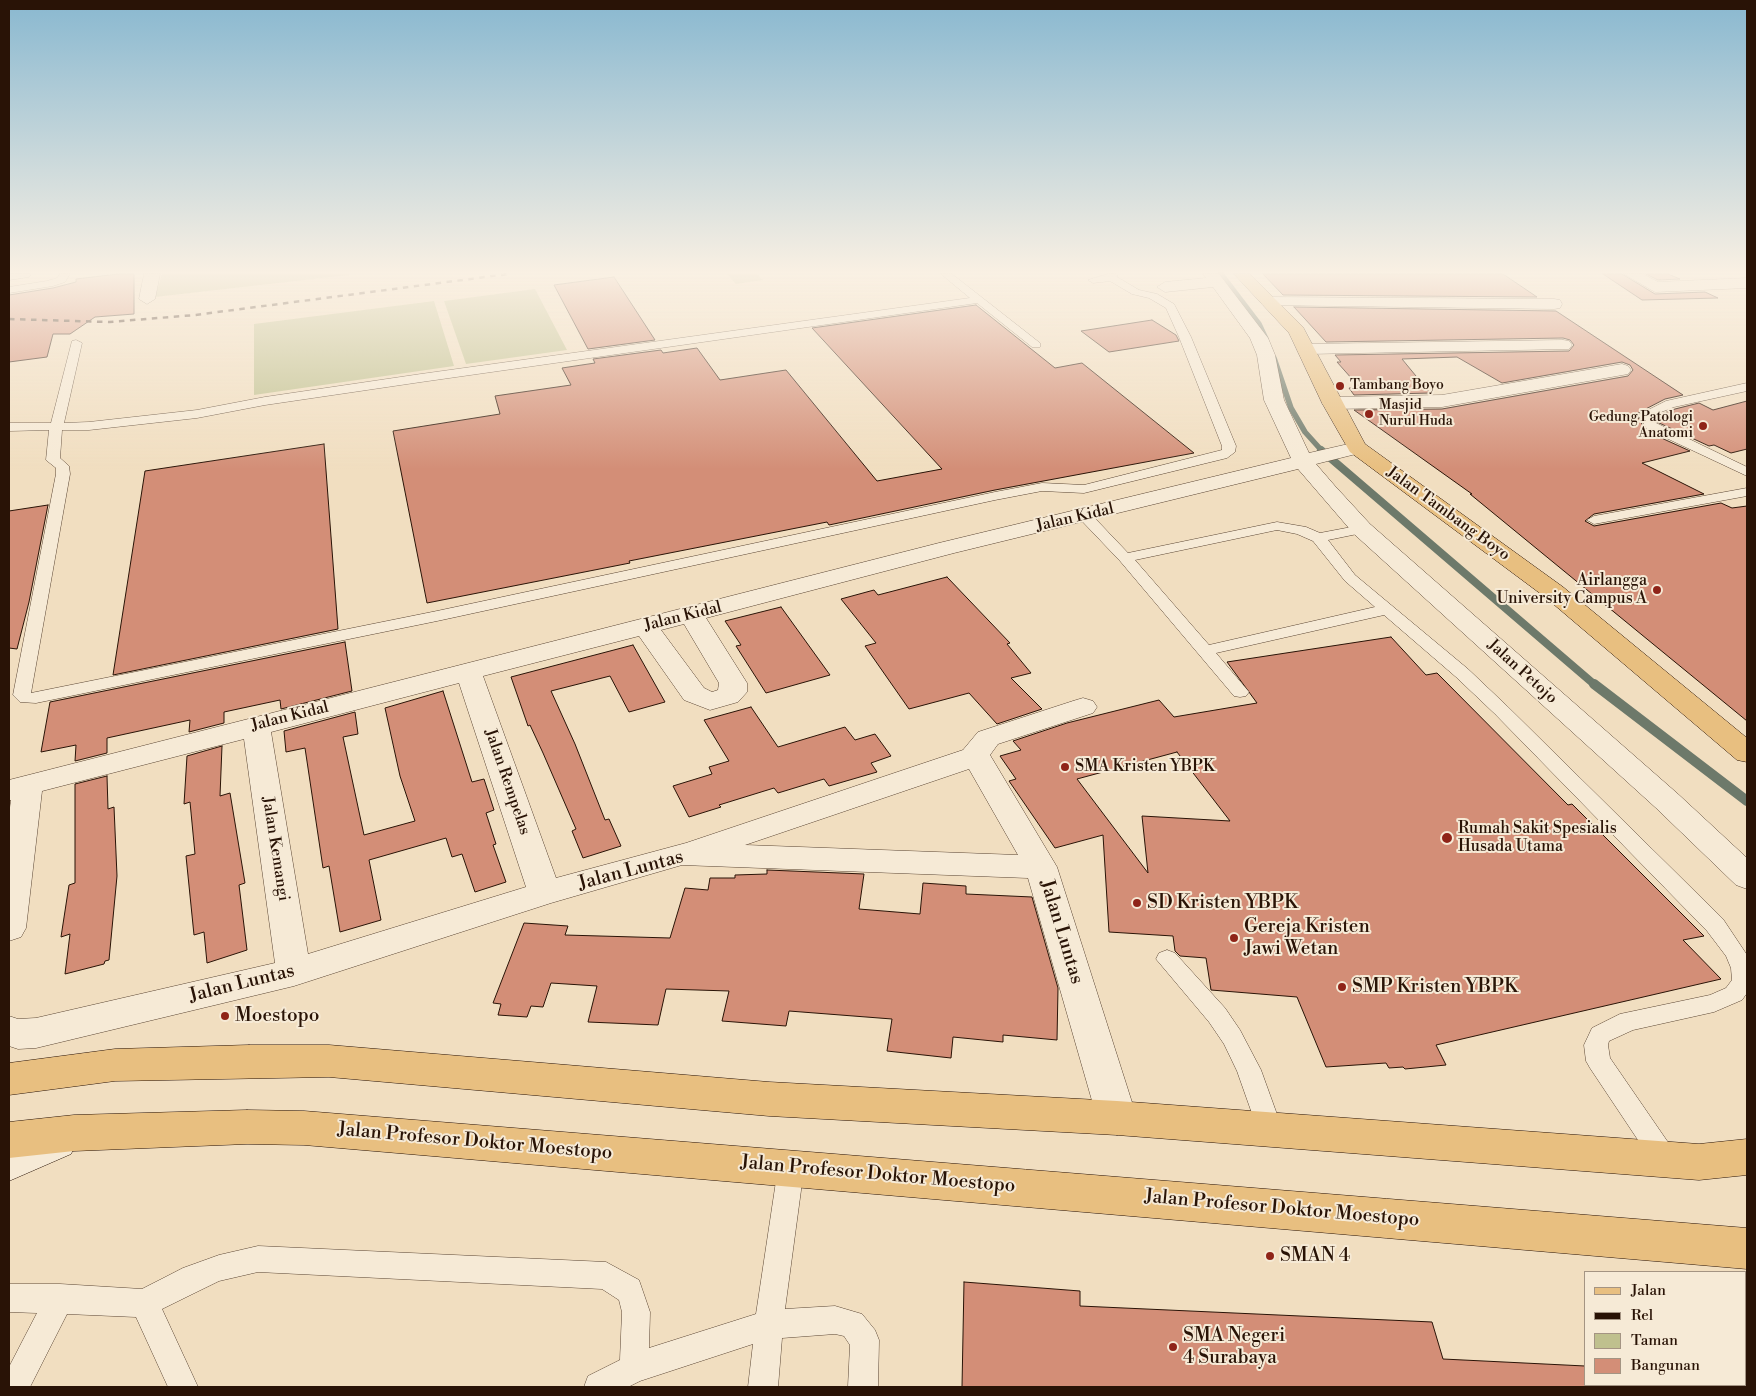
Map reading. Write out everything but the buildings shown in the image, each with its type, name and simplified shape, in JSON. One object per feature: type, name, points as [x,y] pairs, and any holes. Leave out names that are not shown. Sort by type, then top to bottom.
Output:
[{"type":"main road","name":"Jalan Tambang Boyo","points":[[1302,339],[1332,403],[1349,450],[1554,592],[1747,753]]},
{"type":"main road","points":[[9,1079],[116,1065],[248,1061],[329,1061],[769,1099],[1117,1118],[1666,1160],[1699,1162],[1747,1157]]},
{"type":"main road","name":"Jalan Profesor Doktor Moestopo","points":[[9,1140],[74,1133],[246,1127],[304,1128],[1747,1249]]},
{"type":"street","name":"Jalan Petojo","points":[[1259,339],[1266,355],[1274,400],[1308,461],[1362,529],[1667,801],[1747,877]]},
{"type":"street","points":[[1307,349],[1563,345]]},
{"type":"street","points":[[1332,403],[1442,401],[1622,370]]},
{"type":"street","name":"Jalan Kidal","points":[[18,788],[947,548],[1085,516],[1349,450]]},
{"type":"street","points":[[646,627],[694,694],[710,701],[728,696],[733,692],[733,682],[691,615]]},
{"type":"street","name":"Jalan Rempelas","points":[[468,671],[545,893]]},
{"type":"street","points":[[682,854],[973,757],[988,738],[1083,707]]},
{"type":"street","name":"Jalan Kemangi","points":[[256,726],[294,972]]},
{"type":"street","points":[[973,757],[982,764],[1041,867]]},
{"type":"street","points":[[9,928],[18,788]]},
{"type":"street","name":"Jalan Luntas","points":[[9,1032],[18,1034],[36,1033],[294,972],[545,893],[682,854],[1041,867],[1117,1118]]},
{"type":"street","points":[[9,1162],[74,1133]]},
{"type":"lane","points":[[9,427],[98,425],[197,414],[265,401],[699,339]]},
{"type":"lane","points":[[1030,339],[1036,344]]},
{"type":"lane","points":[[76,343],[56,427],[52,457],[53,460],[62,466],[63,474],[22,696],[26,698],[36,698],[437,616],[1004,494],[1042,487],[1084,488],[1222,456],[1228,452],[1229,446],[1184,339]]},
{"type":"lane","points":[[1747,387],[1656,409],[1644,415],[1651,426],[1747,472]]},
{"type":"lane","points":[[1594,520],[1747,492]]},
{"type":"lane","points":[[1085,516],[1155,592],[1240,692]]},
{"type":"lane","points":[[1125,558],[1276,526],[1301,530],[1318,538],[1350,578],[1385,610],[1462,673],[1501,710],[1714,925],[1735,952],[1742,968],[1743,981],[1734,994],[1714,1003],[1628,1021],[1600,1035],[1596,1045],[1598,1061],[1666,1160]]},
{"type":"lane","points":[[1318,538],[1362,529]]},
{"type":"lane","points":[[1205,651],[1385,610]]},
{"type":"lane","points":[[1167,958],[1217,1015],[1232,1037],[1249,1070],[1270,1131]]},
{"type":"lane","points":[[763,1387],[769,1324],[792,1168]]},
{"type":"lane","points":[[9,1298],[60,1298],[144,1303],[210,1271],[258,1258],[606,1276],[628,1290],[633,1300],[636,1312],[634,1368]]},
{"type":"lane","points":[[14,1387],[60,1298]]},
{"type":"lane","points":[[144,1303],[183,1387]]},
{"type":"lane","points":[[599,1387],[634,1368],[769,1324],[835,1320],[852,1324],[866,1340],[863,1387]]},
{"type":"green space","points":[[254,339],[446,339],[454,366],[254,395]]},
{"type":"green space","points":[[457,339],[561,339],[567,350],[466,364]]},
{"type":"waterway","points":[[1274,358],[1291,408],[1305,432],[1322,451]]},
{"type":"waterway","points":[[1322,451],[1595,685]]},
{"type":"waterway","points":[[1594,684],[1747,801]]},
{"type":"place","name":"Tambang Boyo","points":[[1340,386]]},
{"type":"place","name":"Masjid Nurul Huda","points":[[1369,414]]},
{"type":"place","name":"Gedung Patologi Anatomi","points":[[1703,426]]},
{"type":"place","name":"Airlangga University Campus A","points":[[1657,590]]},
{"type":"place","name":"SMA Kristen YBPK","points":[[1065,767]]},
{"type":"place","name":"Rumah Sakit Spesialis Husada Utama","points":[[1447,838]]},
{"type":"place","name":"SD Kristen YBPK","points":[[1137,903]]},
{"type":"place","name":"Gereja Kristen Jawi Wetan","points":[[1234,938]]},
{"type":"place","name":"SMP Kristen YBPK","points":[[1342,987]]},
{"type":"place","name":"Moestopo","points":[[225,1016]]},
{"type":"place","name":"SMAN 4","points":[[1270,1256]]},
{"type":"place","name":"SMA Negeri 4 Surabaya","points":[[1173,1347]]}]
